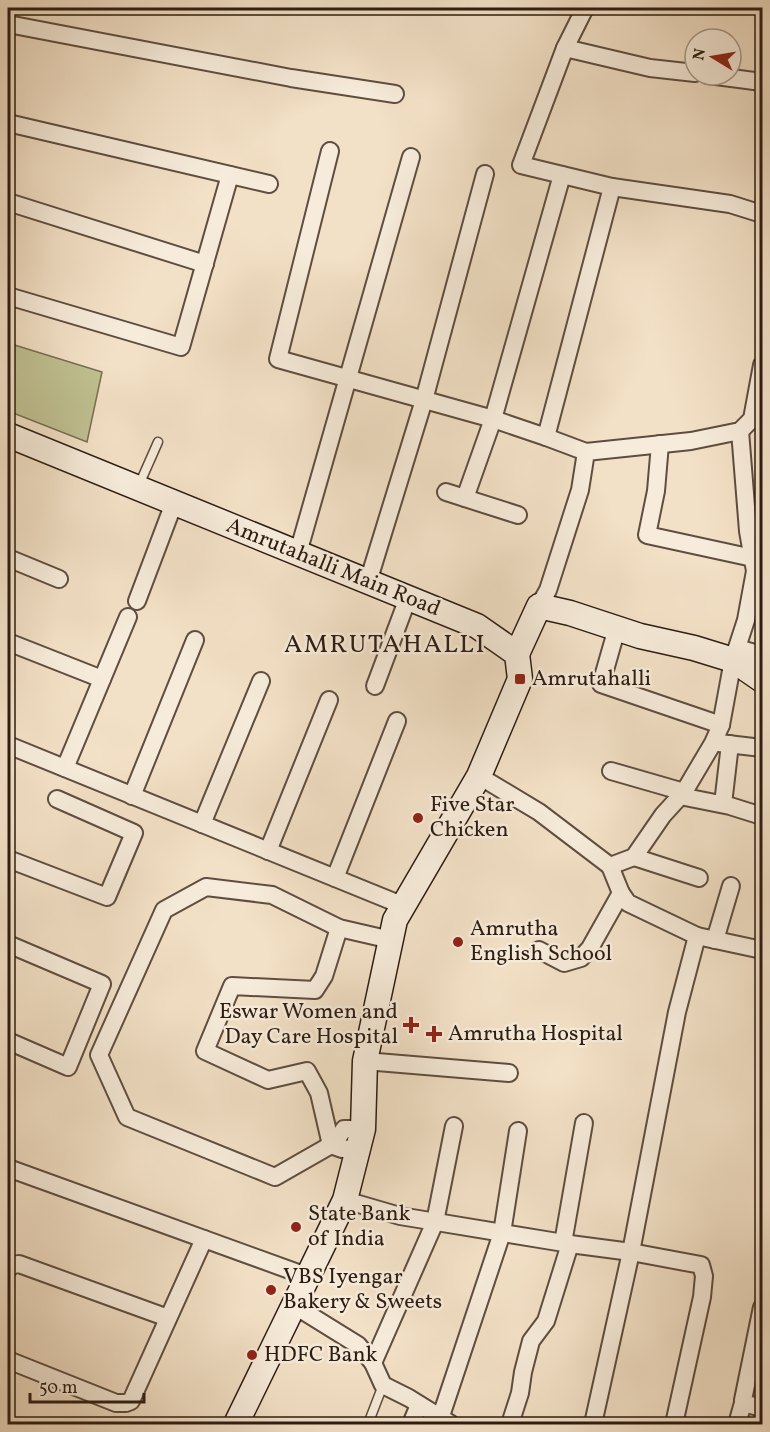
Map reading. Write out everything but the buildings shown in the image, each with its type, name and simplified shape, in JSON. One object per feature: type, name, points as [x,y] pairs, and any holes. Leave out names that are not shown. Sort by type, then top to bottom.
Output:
[{"type":"street","points":[[585,8],[565,48],[521,165],[612,187],[730,204],[762,214]]},
{"type":"street","points":[[8,24],[269,75],[395,94]]},
{"type":"street","points":[[565,48],[650,68],[683,72]]},
{"type":"street","points":[[743,80],[762,82]]},
{"type":"street","points":[[8,123],[269,184]]},
{"type":"street","points":[[330,151],[278,359],[493,419],[586,452],[691,441],[751,425]]},
{"type":"street","points":[[298,553],[411,157]]},
{"type":"street","points":[[368,582],[424,400],[485,174]]},
{"type":"street","points":[[8,296],[181,347],[230,175]]},
{"type":"street","points":[[465,498],[493,419],[562,175]]},
{"type":"street","points":[[546,437],[612,187]]},
{"type":"street","points":[[8,202],[205,264]]},
{"type":"street","points":[[610,866],[634,857],[663,815],[682,794],[721,724],[758,559],[751,425],[762,365]]},
{"type":"street","name":"Amrutahalli Main Road","points":[[8,435],[477,626],[517,654]]},
{"type":"street","points":[[660,444],[656,491],[646,535],[758,559]]},
{"type":"street","points":[[236,1425],[345,1200],[361,1139],[365,1061],[395,920],[479,776],[520,679],[517,654],[548,590],[580,490],[586,452]]},
{"type":"street","points":[[446,492],[518,515]]},
{"type":"street","points":[[137,601],[174,503]]},
{"type":"street","points":[[8,558],[59,579]]},
{"type":"street","points":[[375,686],[408,598]]},
{"type":"street","points":[[539,606],[570,613],[640,636],[694,648],[762,655]]},
{"type":"street","points":[[65,768],[128,617]]},
{"type":"street","points":[[617,628],[601,684],[721,724]]},
{"type":"street","points":[[132,796],[195,640]]},
{"type":"street","points":[[8,642],[102,679]]},
{"type":"street","points":[[735,654],[762,680]]},
{"type":"street","points":[[202,824],[261,681]]},
{"type":"street","points":[[268,851],[329,700]]},
{"type":"street","points":[[335,878],[397,722]]},
{"type":"street","points":[[712,743],[762,748]]},
{"type":"street","points":[[723,804],[730,744]]},
{"type":"street","points":[[8,745],[404,906]]},
{"type":"street","points":[[610,771],[762,816]]},
{"type":"street","points":[[479,776],[539,812],[610,866],[621,894],[628,903],[697,936],[762,950]]},
{"type":"street","points":[[8,859],[107,897],[134,833],[57,799]]},
{"type":"street","points":[[634,857],[699,878]]},
{"type":"street","points":[[332,1145],[274,1177],[127,1117],[99,1055],[164,910],[206,886],[272,895],[339,928],[391,940]]},
{"type":"street","points":[[715,940],[731,886]]},
{"type":"street","points":[[539,950],[564,963],[581,958],[590,948],[621,894]]},
{"type":"street","points":[[332,1145],[319,1093],[307,1071],[268,1080],[205,1051],[232,986],[315,990],[324,976],[339,928]]},
{"type":"street","points":[[593,1425],[631,1252],[677,1012],[697,936]]},
{"type":"street","points":[[8,944],[102,984],[68,1067],[8,1041]]},
{"type":"street","points":[[365,1061],[509,1073]]},
{"type":"street","points":[[510,1425],[520,1393],[531,1341],[546,1321],[567,1244],[584,1123]]},
{"type":"street","points":[[373,1363],[435,1222],[454,1126]]},
{"type":"street","points":[[294,1306],[358,1345],[373,1363],[383,1385],[446,1422],[502,1233],[518,1131]]},
{"type":"street","points":[[332,1145],[342,1149],[361,1139]]},
{"type":"street","points":[[8,1168],[309,1276]]},
{"type":"street","points":[[345,1200],[400,1216],[701,1265],[704,1276],[690,1359],[674,1425]]},
{"type":"street","points":[[8,1360],[116,1403],[131,1401],[204,1239]]},
{"type":"street","points":[[8,1269],[20,1264],[168,1318]]},
{"type":"street","points":[[736,1425],[743,1402],[762,1306]]},
{"type":"street","points":[[743,1402],[762,1407]]},
{"type":"street","points":[[411,1425],[419,1405]]},
{"type":"lane","points":[[138,488],[158,441]]},
{"type":"lane","points":[[368,1424],[383,1385]]},
{"type":"green space","points":[[8,343],[102,372],[87,442],[8,411]]},
{"type":"place","name":"Amrutahalli","points":[[520,679]]},
{"type":"place","name":"Five Star Chicken","points":[[418,818]]},
{"type":"place","name":"Amrutha English School","points":[[458,942]]},
{"type":"place","name":"Eswar Women and Day Care Hospital","points":[[411,1025]]},
{"type":"place","name":"Amrutha Hospital","points":[[434,1034]]},
{"type":"place","name":"State Bank of India","points":[[296,1227]]},
{"type":"place","name":"VBS Iyengar Bakery & Sweets","points":[[271,1290]]},
{"type":"place","name":"HDFC Bank","points":[[252,1355]]},
{"type":"district","name":"AMRUTAHALLI","points":[[385,645]]}]
